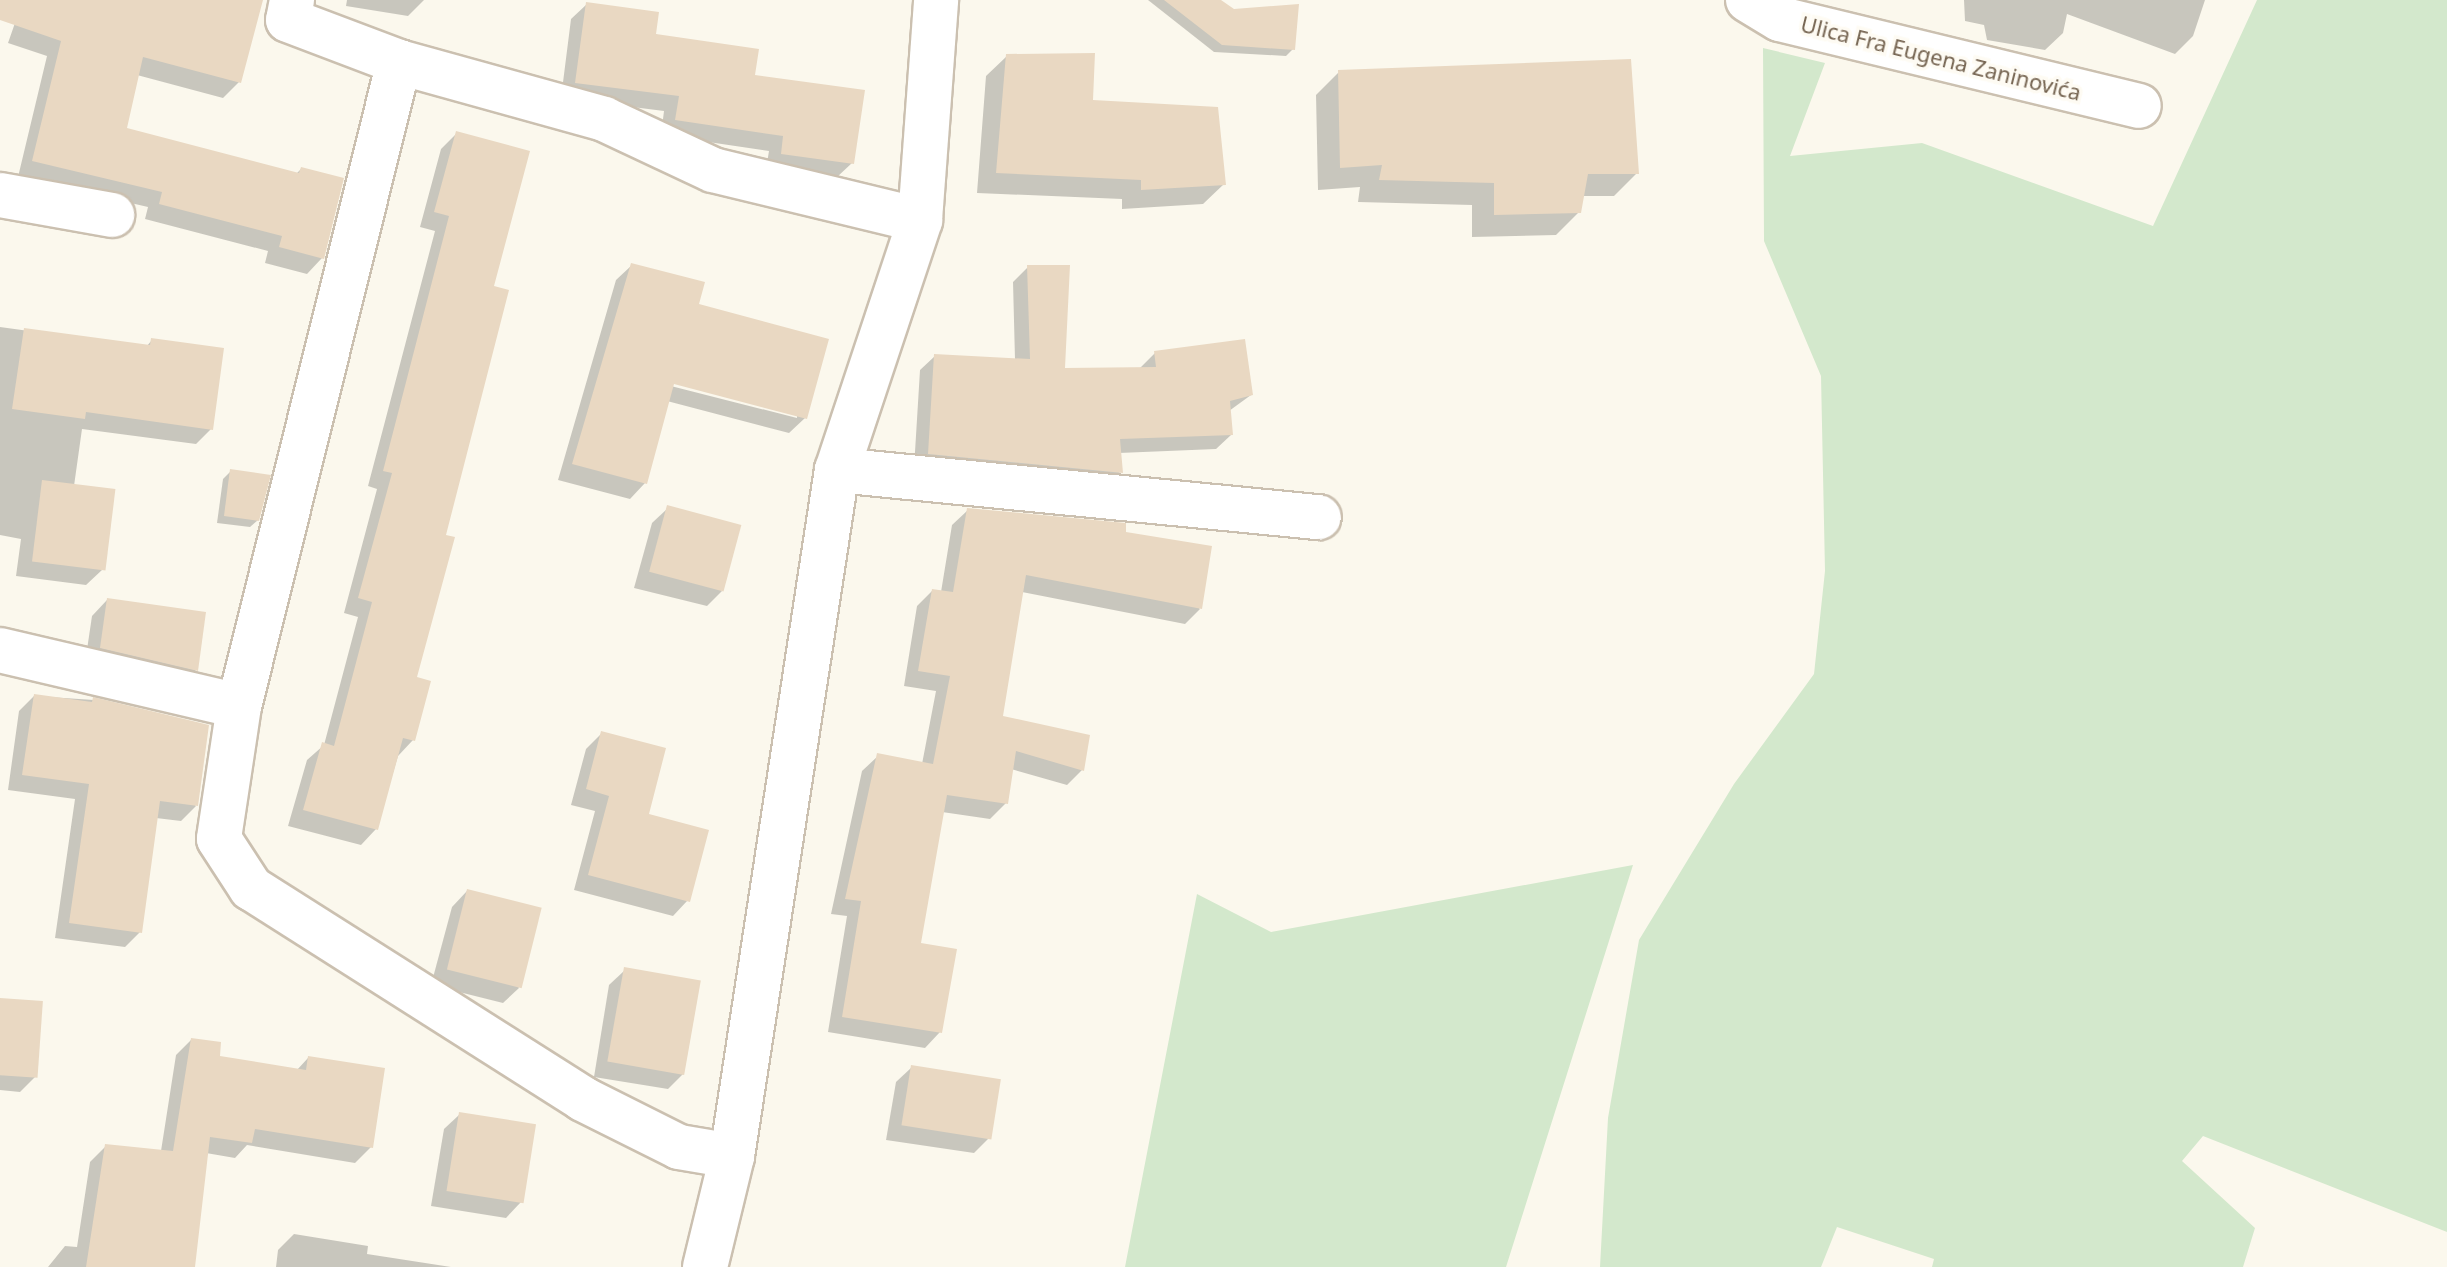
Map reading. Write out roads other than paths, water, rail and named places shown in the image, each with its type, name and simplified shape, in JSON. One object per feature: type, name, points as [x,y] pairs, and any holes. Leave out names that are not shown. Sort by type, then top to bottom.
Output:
[{"type":"street","points":[[292,0],[288,20],[399,62],[604,119],[713,170],[920,220]]},
{"type":"street","points":[[705,1267],[732,1156],[837,470],[920,220],[935,0]]},
{"type":"street","name":"Ulica Fra Eugena Zaninovića","points":[[1748,0],[1780,19],[2139,106]]},
{"type":"street","points":[[399,62],[239,706],[219,839],[251,888],[583,1099],[679,1147],[732,1156]]},
{"type":"street","points":[[0,195],[112,215]]},
{"type":"street","points":[[837,470],[1319,517]]},
{"type":"street","points":[[0,650],[239,706]]}]
